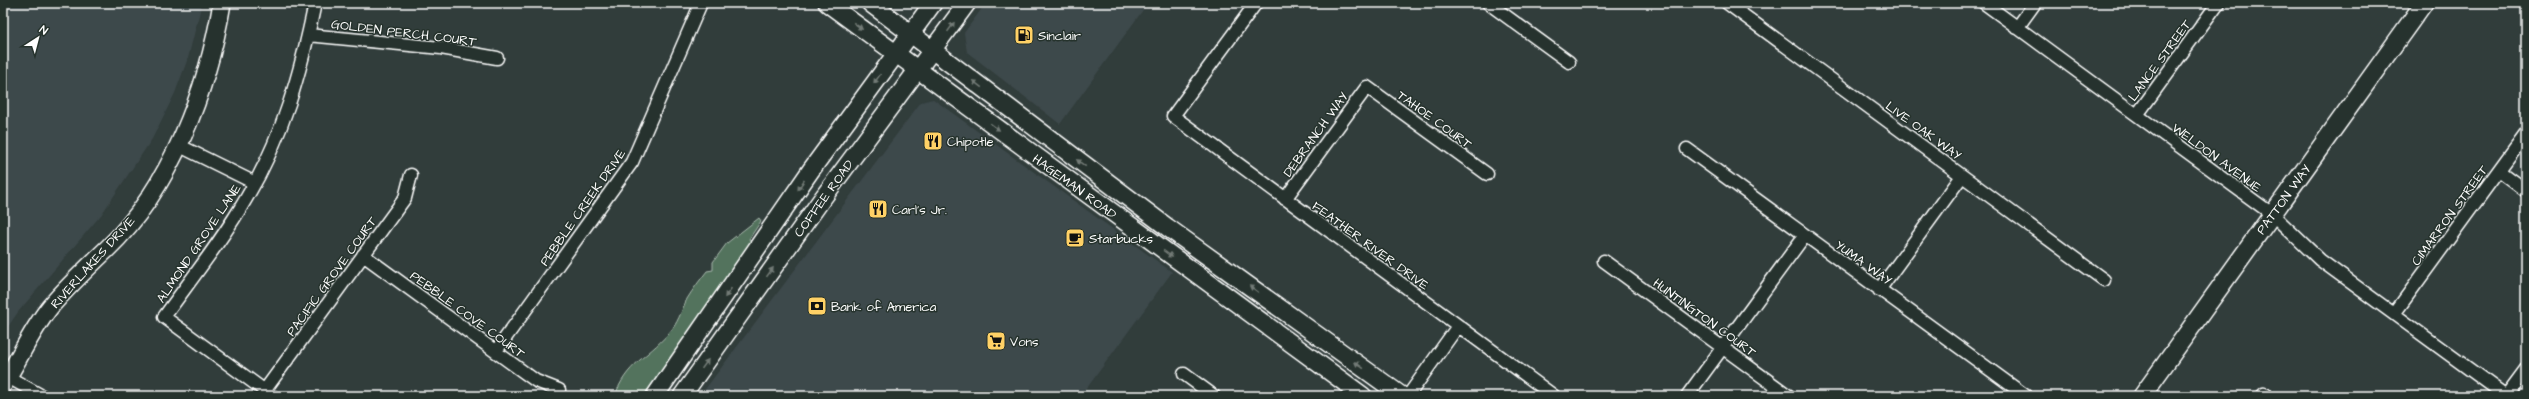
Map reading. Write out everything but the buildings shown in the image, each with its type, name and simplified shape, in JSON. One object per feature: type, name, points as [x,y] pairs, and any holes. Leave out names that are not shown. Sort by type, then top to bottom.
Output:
[{"type":"main road","name":"RIVERLAKES DRIVE","points":[[6,381],[50,307],[126,226],[145,202],[178,145],[202,87],[211,57],[222,3]]},
{"type":"main road","name":"HAGEMAN ROAD","points":[[827,3],[1068,181],[1298,347],[1362,396]]},
{"type":"main road","name":"HAGEMAN ROAD","points":[[870,3],[1167,227],[1402,396]]},
{"type":"main road","name":"COFFEE ROAD","points":[[655,396],[811,170],[933,3]]},
{"type":"main road","name":"COFFEE ROAD","points":[[682,396],[822,199],[934,51],[968,3]]},
{"type":"main road","name":"PATTON WAY","points":[[2142,396],[2424,3]]},
{"type":"main road","points":[[1068,181],[1085,178],[1139,216],[1167,227]]},
{"type":"main road","points":[[1298,347],[1341,367],[1384,396]]},
{"type":"street","name":"ALMOND GROVE LANE","points":[[269,393],[164,317],[228,228],[255,184],[285,118],[308,35],[314,3]]},
{"type":"street","name":"PEBBLE CREEK DRIVE","points":[[496,352],[632,162],[701,3]]},
{"type":"street","name":"FEATHER RIVER DRIVE","points":[[1256,3],[1173,116],[1554,396]]},
{"type":"street","points":[[1488,3],[1569,62]]},
{"type":"street","name":"LIVE OAK WAY","points":[[1727,3],[2104,280]]},
{"type":"street","name":"WELDON AVENUE","points":[[1984,3],[2272,214],[2320,260],[2506,396]]},
{"type":"street","points":[[2017,28],[2035,3]]},
{"type":"street","name":"LANCE STREET","points":[[2137,115],[2218,3]]},
{"type":"street","name":"GOLDEN PERCH COURT","points":[[308,35],[441,48],[497,58]]},
{"type":"street","name":"TAHOE COURT","points":[[1367,87],[1487,174]]},
{"type":"street","name":"DEBRANCH WAY","points":[[1285,199],[1367,87]]},
{"type":"street","name":"CIMARRON STREET","points":[[2394,314],[2526,133]]},
{"type":"street","points":[[178,145],[255,184]]},
{"type":"street","name":"YUMA WAY","points":[[1687,149],[2026,396]]},
{"type":"street","points":[[2499,171],[2526,191]]},
{"type":"street","name":"PACIFIC GROVE COURT","points":[[269,393],[405,198],[411,175]]},
{"type":"street","points":[[1879,290],[1962,176]]},
{"type":"street","points":[[1687,396],[1805,235]]},
{"type":"street","name":"PEBBLE COVE COURT","points":[[364,255],[536,381],[559,390]]},
{"type":"street","name":"HUNTINGTON COURT","points":[[1604,261],[1788,396]]},
{"type":"street","points":[[1408,396],[1458,326]]},
{"type":"street","points":[[2506,396],[2526,369]]},
{"type":"street","points":[[1184,374],[1214,396]]},
{"type":"street","points":[[6,381],[42,396]]},
{"type":"shaded area","points":[[3,3],[202,3],[188,58],[175,93],[152,139],[101,215],[18,312],[3,334]]},
{"type":"shaded area","points":[[986,3],[1148,3],[1060,124],[967,52],[964,33]]},
{"type":"shaded area","points":[[933,99],[1172,272],[1081,396],[700,396],[921,102]]},
{"type":"green space","points":[[759,218],[761,221],[749,239],[751,243],[645,396],[615,396],[625,376],[631,368],[660,342],[677,322],[689,295],[707,271],[713,270],[713,262],[727,243]]},
{"type":"place","name":"Sinclair","points":[[1024,35]]},
{"type":"place","name":"Chipotle","points":[[933,141]]},
{"type":"place","name":"Carl's Jr.","points":[[878,209]]},
{"type":"place","name":"Starbucks","points":[[1075,238]]},
{"type":"place","name":"Bank of America","points":[[817,306]]},
{"type":"place","name":"Vons","points":[[996,341]]}]
